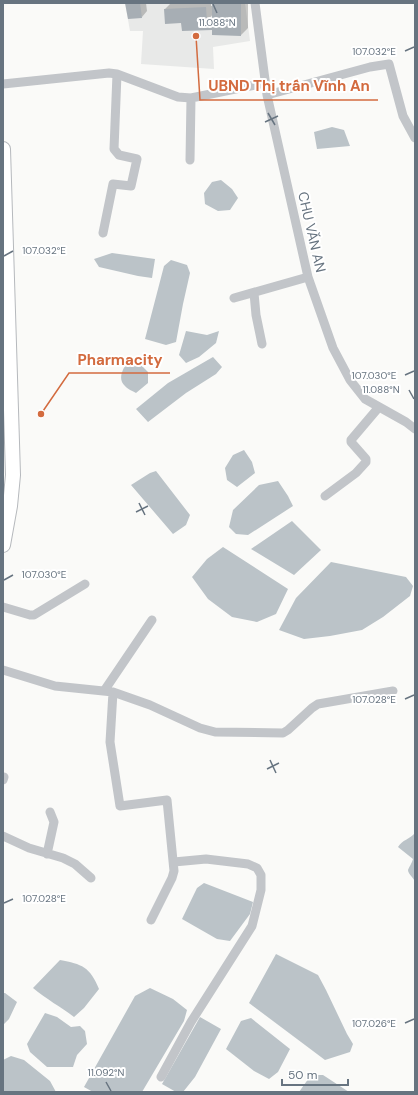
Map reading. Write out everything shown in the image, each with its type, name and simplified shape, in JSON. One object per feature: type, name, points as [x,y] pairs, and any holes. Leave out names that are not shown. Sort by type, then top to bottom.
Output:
[{"type":"main road","points":[[3,149],[13,475],[10,506],[3,545]]},
{"type":"street","name":"CHU VĂN AN","points":[[255,3],[267,96],[308,277],[332,348],[350,380],[365,399],[415,429]]},
{"type":"street","points":[[267,96],[370,67],[389,64],[402,116],[415,138]]},
{"type":"street","points":[[3,84],[97,73],[117,74],[172,95],[191,98],[265,83]]},
{"type":"street","points":[[103,233],[113,184],[131,186],[137,158],[119,155],[114,149],[117,74]]},
{"type":"street","points":[[190,160],[191,98]]},
{"type":"street","points":[[234,298],[308,277]]},
{"type":"street","points":[[254,293],[256,315],[262,344]]},
{"type":"street","points":[[325,496],[356,473],[366,462],[366,459],[350,442],[379,407]]},
{"type":"street","points":[[3,607],[30,615],[38,614],[85,584]]},
{"type":"street","points":[[151,920],[172,878],[174,870],[167,800],[120,806],[110,742],[109,692],[152,620]]},
{"type":"street","points":[[3,670],[55,686],[109,692],[150,705],[200,728],[216,732],[279,733],[288,730],[318,704],[393,691]]},
{"type":"street","points":[[47,854],[54,822],[50,812]]},
{"type":"street","points":[[3,836],[14,842],[62,858],[75,864],[91,878]]},
{"type":"street","points":[[161,1077],[194,1016],[252,926],[261,890],[261,875],[257,868],[248,864],[206,859],[174,862]]},
{"type":"shaded area","points":[[125,3],[245,3],[250,41],[213,47],[214,69],[141,64],[143,31],[130,31]]},
{"type":"shaded area","points":[[332,127],[344,130],[350,146],[317,149],[314,132]]},
{"type":"shaded area","points":[[221,180],[232,189],[238,198],[230,210],[218,211],[205,204],[204,193],[212,182]]},
{"type":"shaded area","points":[[112,253],[155,259],[152,278],[99,267],[94,259]]},
{"type":"shaded area","points":[[171,260],[187,265],[190,273],[176,342],[166,345],[145,339],[164,266]]},
{"type":"shaded area","points":[[186,331],[207,335],[219,331],[216,343],[199,357],[186,363],[179,355]]},
{"type":"shaded area","points":[[213,357],[222,367],[216,374],[186,393],[148,422],[136,409],[168,383]]},
{"type":"shaded area","points":[[137,361],[148,372],[148,383],[136,393],[126,387],[121,380],[121,377],[124,367],[128,362]]},
{"type":"shaded area","points":[[244,450],[252,462],[255,473],[237,487],[227,480],[225,468],[233,455]]},
{"type":"shaded area","points":[[156,471],[190,515],[186,525],[173,534],[131,485]]},
{"type":"shaded area","points":[[278,481],[293,506],[248,535],[236,534],[229,527],[233,510],[259,485]]},
{"type":"shaded area","points":[[292,521],[321,550],[294,575],[251,549]]},
{"type":"shaded area","points":[[223,547],[288,589],[276,614],[257,622],[232,617],[208,599],[192,577],[207,559]]},
{"type":"shaded area","points":[[331,562],[406,577],[413,586],[410,596],[383,617],[362,630],[304,639],[279,630],[296,598]]},
{"type":"shaded area","points":[[415,833],[415,882],[408,870],[413,859],[398,847]]},
{"type":"shaded area","points":[[204,883],[253,902],[250,914],[230,941],[217,939],[182,919],[197,888]]},
{"type":"shaded area","points":[[276,954],[318,975],[353,1044],[350,1052],[325,1060],[249,1003]]},
{"type":"shaded area","points":[[60,960],[80,965],[89,971],[99,989],[84,1008],[74,1017],[33,988]]},
{"type":"shaded area","points":[[150,988],[173,999],[187,1010],[184,1021],[142,1092],[93,1092],[84,1087],[135,996]]},
{"type":"shaded area","points":[[3,993],[17,1002],[9,1019],[3,1025]]},
{"type":"shaded area","points":[[45,1013],[57,1017],[71,1027],[80,1026],[85,1031],[87,1044],[77,1055],[73,1067],[47,1067],[30,1052],[27,1044]]},
{"type":"shaded area","points":[[200,1017],[221,1029],[195,1077],[183,1092],[176,1092],[162,1084]]},
{"type":"shaded area","points":[[251,1018],[290,1049],[278,1072],[269,1079],[254,1071],[226,1049],[241,1021]]},
{"type":"shaded area","points":[[11,1056],[24,1060],[50,1081],[56,1092],[3,1092],[3,1060]]},
{"type":"shaded area","points":[[311,1075],[323,1075],[349,1092],[299,1092]]},
{"type":"building","points":[[125,3],[140,3],[142,18],[128,19]]},
{"type":"building","points":[[212,3],[241,3],[241,36],[212,35],[212,30],[182,31],[181,23],[165,24],[164,9],[206,7],[207,22],[212,21]]},
{"type":"place","name":"UBND Thị trấn Vĩnh An","points":[[196,36]]},
{"type":"place","name":"Pharmacity","points":[[41,414]]}]
